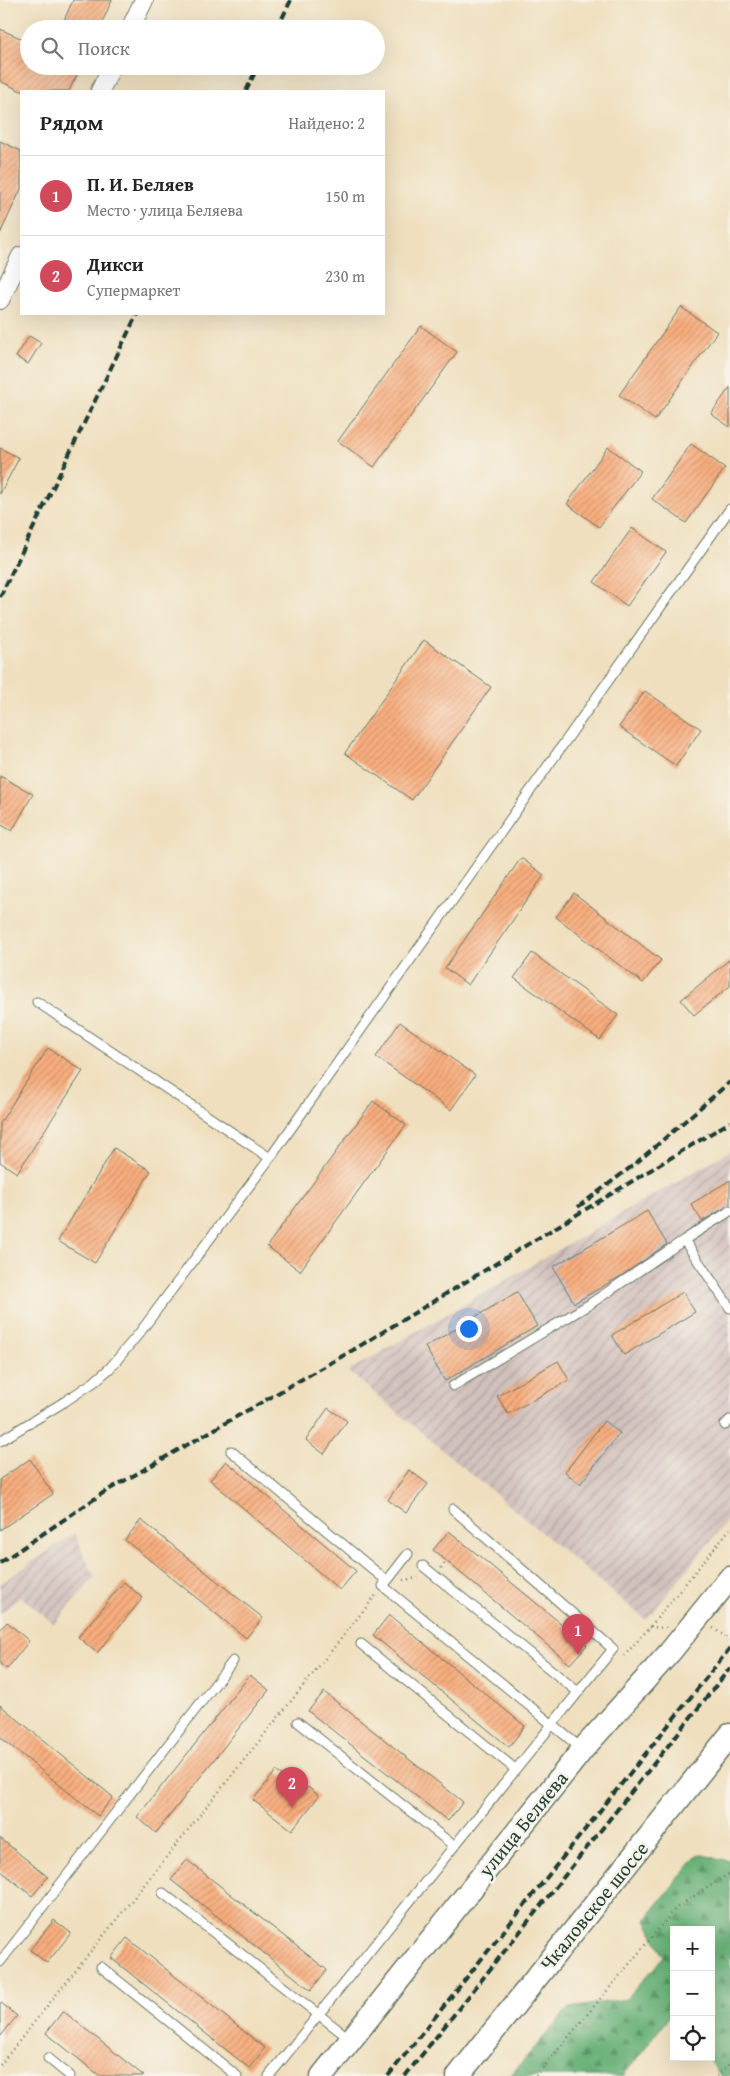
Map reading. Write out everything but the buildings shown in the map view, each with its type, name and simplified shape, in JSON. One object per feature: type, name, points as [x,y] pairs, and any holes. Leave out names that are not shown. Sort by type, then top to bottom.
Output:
[{"type":"street","points":[[134,20],[144,0]]},
{"type":"street","points":[[100,90],[108,75]]},
{"type":"street","points":[[0,300],[20,258]]},
{"type":"street","name":"улица Беляева","points":[[322,2076],[583,1749],[670,1652],[730,1578]]},
{"type":"street","name":"Чкаловское шоссе","points":[[458,2076],[730,1735]]},
{"type":"lane","points":[[0,1441],[64,1402],[110,1368],[140,1331],[270,1158],[730,509]]},
{"type":"lane","points":[[37,1002],[270,1158]]},
{"type":"lane","points":[[452,1386],[590,1304],[730,1211]]},
{"type":"lane","points":[[684,1240],[730,1308]]},
{"type":"lane","points":[[231,1451],[385,1584],[583,1749]]},
{"type":"lane","points":[[269,2076],[613,1649],[453,1509]]},
{"type":"lane","points":[[385,1584],[408,1554]]},
{"type":"lane","points":[[423,1566],[578,1692]]},
{"type":"lane","points":[[361,1644],[515,1769]]},
{"type":"lane","points":[[0,1962],[233,1662]]},
{"type":"lane","points":[[298,1722],[454,1846]]},
{"type":"lane","points":[[163,1892],[318,2016],[351,2040]]},
{"type":"lane","points":[[101,1967],[238,2076]]},
{"type":"lane","points":[[48,2058],[70,2076]]},
{"type":"path","points":[[0,2065],[385,1584],[436,1576]]},
{"type":"path","points":[[536,2076],[676,1908],[730,1873]]},
{"type":"path","points":[[717,2076],[730,2063]]},
{"type":"shaded area","points":[[730,1151],[730,1517],[646,1620],[348,1371]]},
{"type":"shaded area","points":[[74,1533],[95,1577],[54,1624],[21,1597],[0,1613],[0,1584]]},
{"type":"green space","points":[[698,1854],[730,1861],[730,2076],[721,2076],[709,2061],[715,2061],[715,1926],[670,1926],[670,2016],[623,2076],[510,2076],[569,2008],[626,1999],[664,1957],[646,1919]]},
{"type":"railway","points":[[281,20],[291,0]]},
{"type":"railway","points":[[246,90],[254,75]]},
{"type":"railway","points":[[0,597],[137,315]]},
{"type":"railway","points":[[578,1207],[635,1164],[730,1082]]},
{"type":"railway","points":[[0,1563],[103,1493],[353,1350],[730,1122]]},
{"type":"railway","points":[[388,2076],[730,1648]]},
{"type":"railway","points":[[405,2076],[730,1668]]},
{"type":"place","name":"П. И. Беляев","points":[[578,1655]]},
{"type":"place","name":"Дикси","points":[[292,1808]]}]
